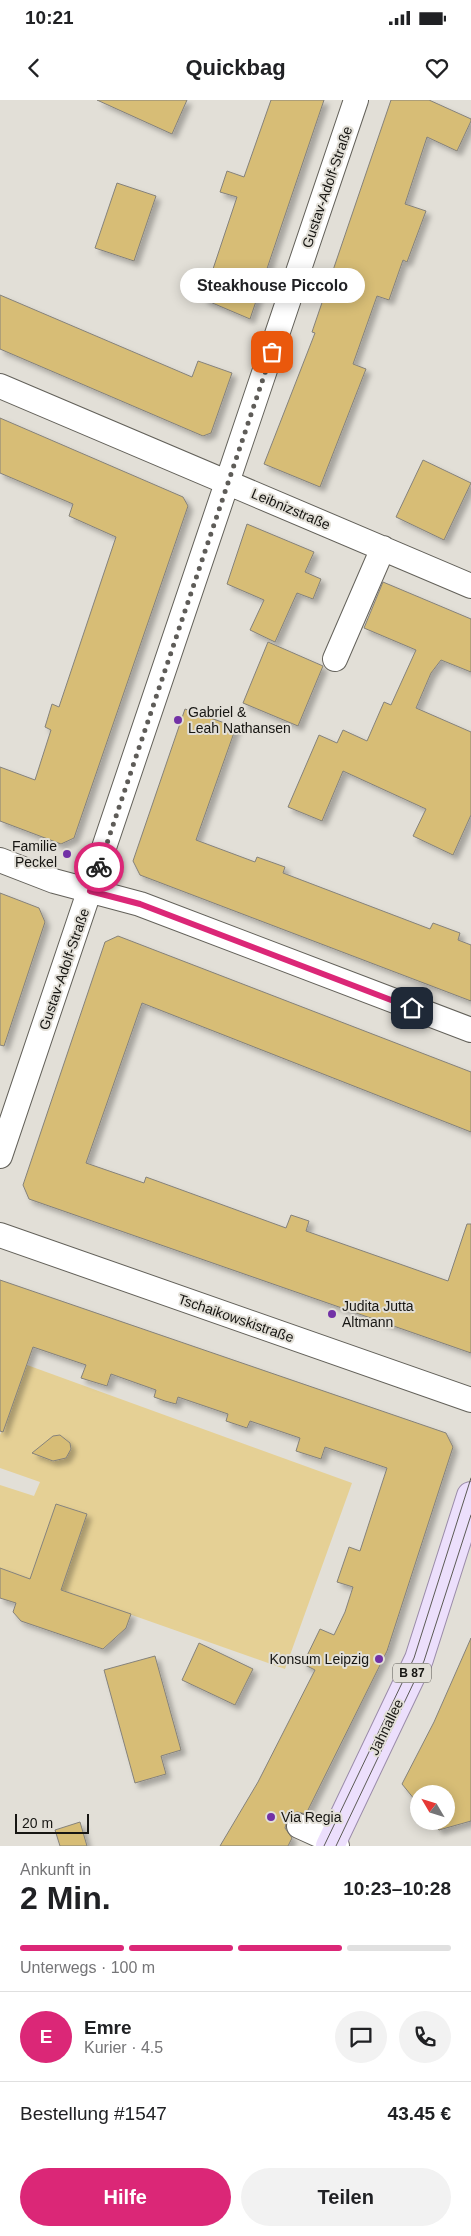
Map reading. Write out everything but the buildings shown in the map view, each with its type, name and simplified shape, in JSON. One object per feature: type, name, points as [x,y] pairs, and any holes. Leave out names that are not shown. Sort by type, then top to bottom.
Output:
[{"type":"main road","name":"Jahnallee","points":[[331,1845],[419,1659],[471,1496]]},
{"type":"street","name":"Gustav-Adolf-Straße","points":[[0,1156],[356,100]]},
{"type":"street","name":"Leibnizstraße","points":[[0,386],[471,586]]},
{"type":"street","points":[[335,659],[383,548]]},
{"type":"street","points":[[0,860],[54,881],[140,904],[471,1030]]},
{"type":"street","name":"Tschaikowskistraße","points":[[0,1235],[471,1400]]},
{"type":"street","points":[[299,1826],[331,1845]]},
{"type":"shaded area","points":[[27,1365],[352,1483],[285,1669],[61,1590],[87,1514],[56,1504],[30,1579],[0,1568],[0,1485],[34,1496],[40,1482],[0,1468],[0,1435]]},
{"type":"tram line","points":[[324,1846],[414,1658],[471,1478]]},
{"type":"tram line","points":[[336,1846],[424,1661],[471,1515]]},
{"type":"way so far","points":[[99,867],[272,352]]},
{"type":"place","name":"Steakhouse Piccolo","points":[[272,352]]},
{"type":"place","name":"Gabriel & Leah Nathansen","points":[[178,720]]},
{"type":"place","name":"Familie Peckel","points":[[67,854]]},
{"type":"place","name":"Judita Jutta Altmann","points":[[332,1314]]},
{"type":"place","name":"Konsum Leipzig","points":[[379,1659]]},
{"type":"place","name":"Via Regia","points":[[271,1817]]},
{"type":"route","points":[[99,867],[90,891],[140,904],[412,1008]]}]
